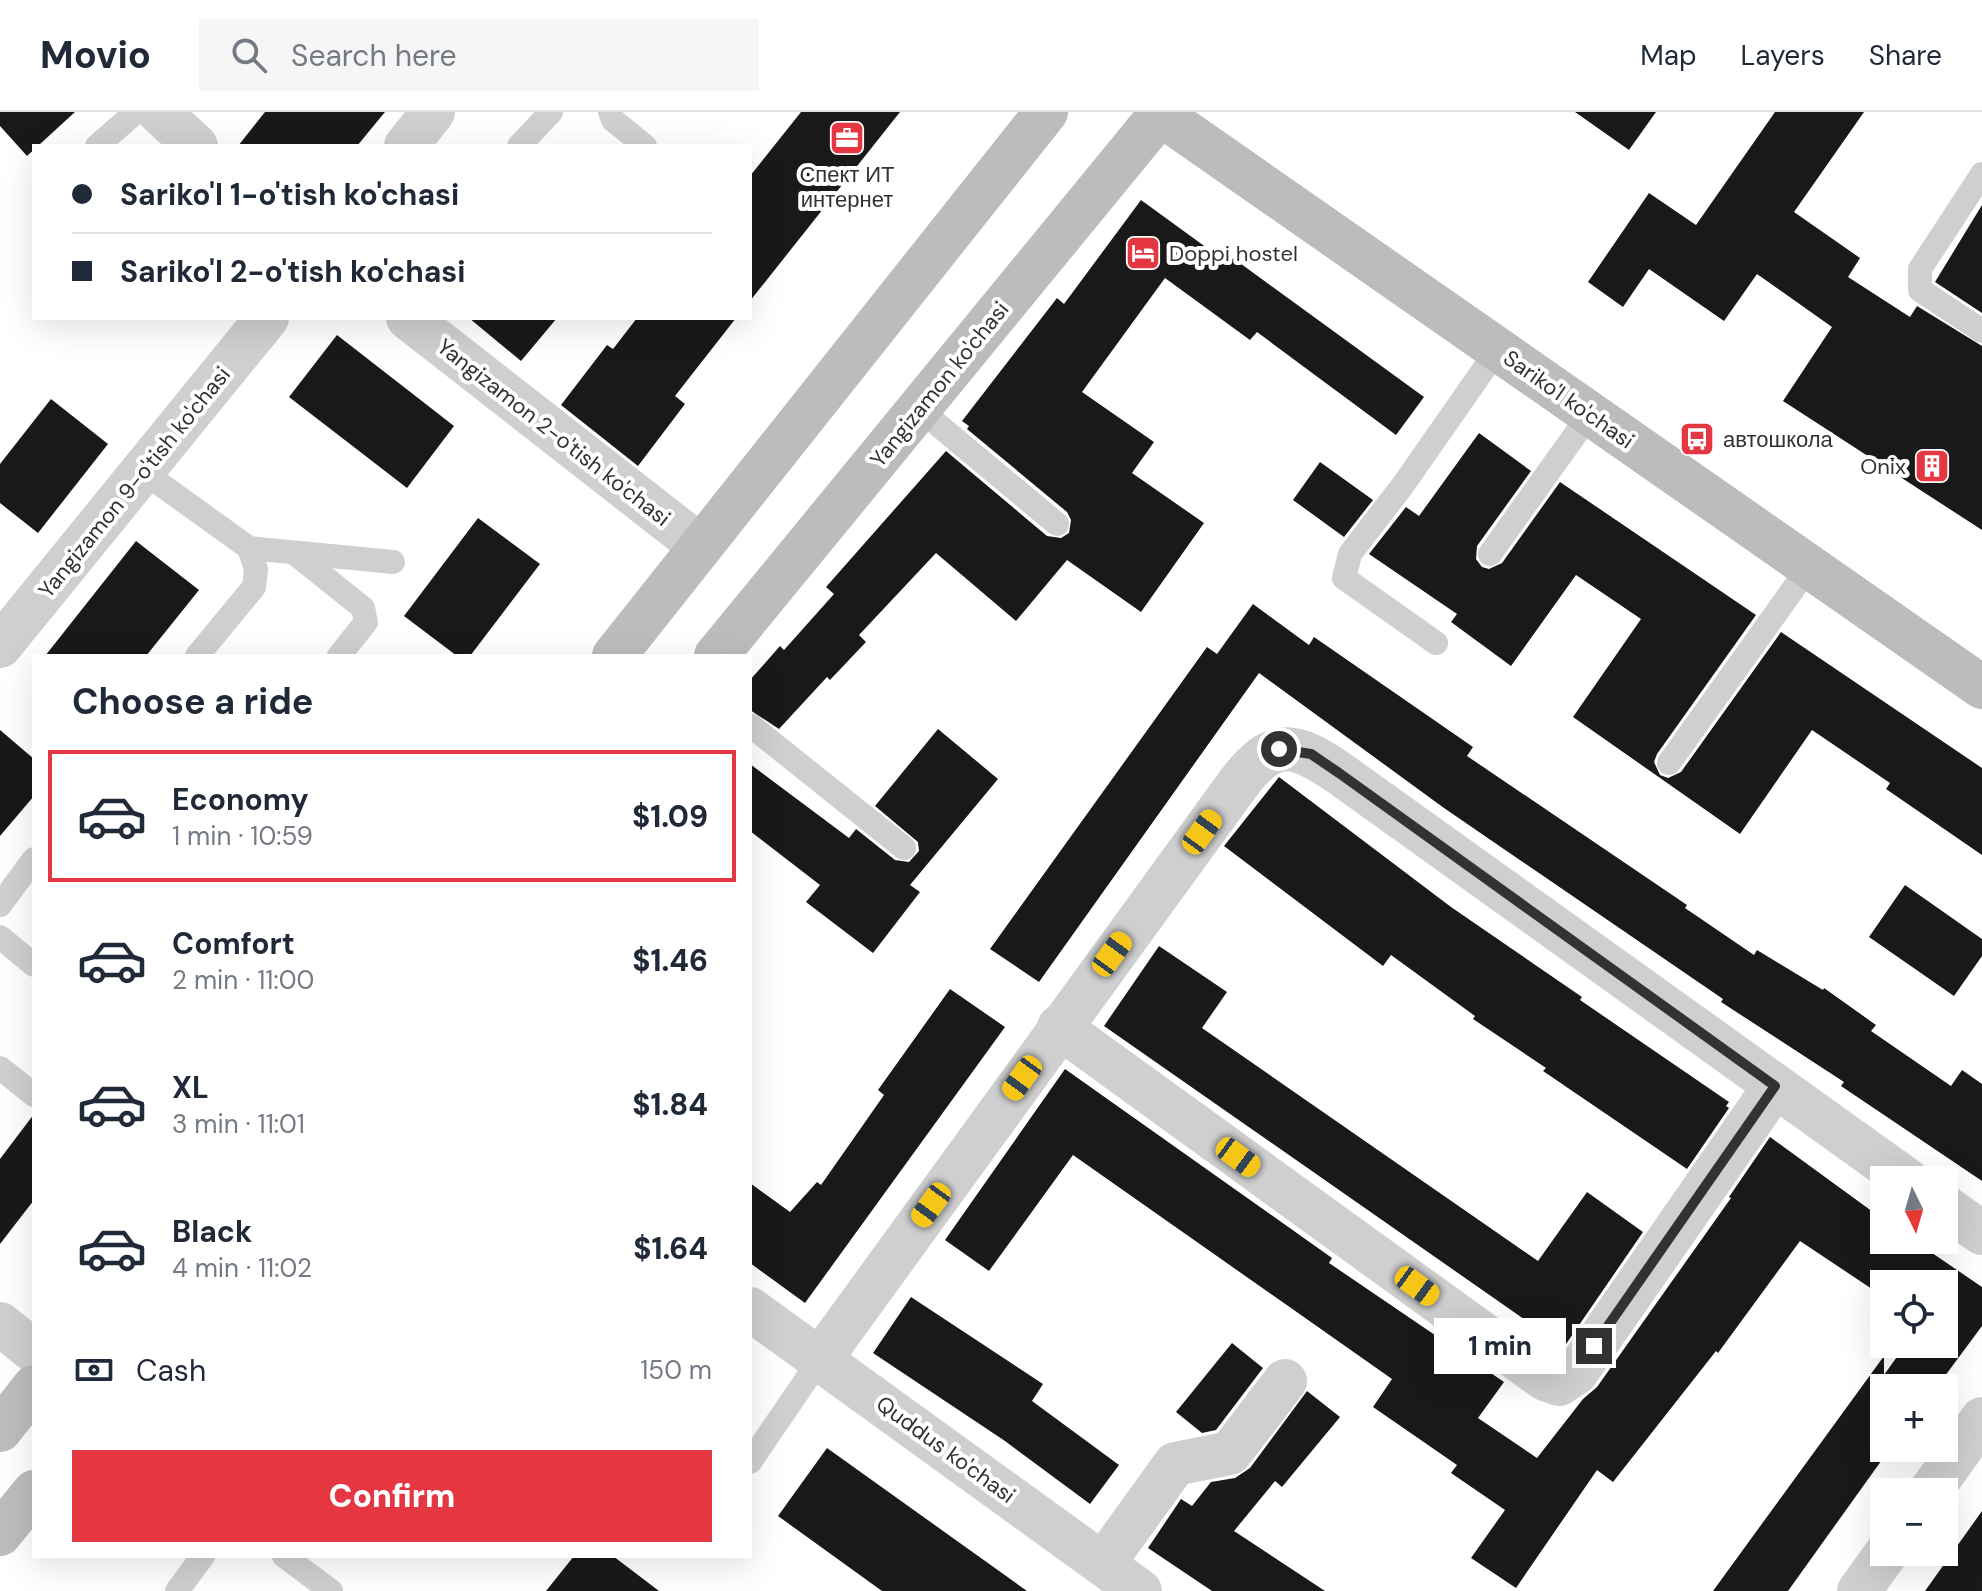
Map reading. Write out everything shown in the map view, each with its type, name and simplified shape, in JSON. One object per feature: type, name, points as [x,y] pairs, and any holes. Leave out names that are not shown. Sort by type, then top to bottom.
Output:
[{"type":"main road","points":[[616,654],[1046,112]]},
{"type":"main road","name":"Sariko'l ko'chasi","points":[[1160,113],[1982,687]]},
{"type":"main road","name":"Yangizamon ko'chasi","points":[[718,654],[1160,113]]},
{"type":"main road","points":[[0,1430],[32,1390]]},
{"type":"main road","points":[[0,1534],[32,1494]]},
{"type":"street","points":[[159,112],[194,144]]},
{"type":"street","points":[[408,144],[433,112]]},
{"type":"street","name":"Yangizamon 9-o'tish ko'chasi","points":[[0,646],[265,320]]},
{"type":"street","name":"Yangizamon 2-o'tish ko'chasi","points":[[411,320],[700,546]]},
{"type":"street","points":[[821,1358],[1059,1027],[1253,763],[1264,753],[1294,749],[1311,754],[1887,1166]]},
{"type":"street","points":[[1059,1027],[1545,1379],[1559,1384],[1576,1373],[1775,1086]]},
{"type":"street","points":[[1958,1216],[1982,1233]]},
{"type":"street","name":"Quddus ko'chasi","points":[[752,1310],[1140,1591]]},
{"type":"street","points":[[0,1324],[32,1349]]},
{"type":"street","points":[[1103,1564],[1175,1464],[1230,1453],[1285,1381]]},
{"type":"street","points":[[1940,1478],[1982,1419]]},
{"type":"street","points":[[1859,1591],[1877,1566]]},
{"type":"lane","points":[[99,144],[136,112]]},
{"type":"lane","points":[[521,144],[551,112]]},
{"type":"lane","points":[[610,112],[613,120],[643,144]]},
{"type":"lane","points":[[1982,174],[1920,269],[1920,290],[1982,331]]},
{"type":"lane","points":[[1436,643],[1344,578],[1350,554],[1403,485],[1498,349]]},
{"type":"lane","points":[[919,409],[1057,524]]},
{"type":"lane","points":[[1490,554],[1590,414]]},
{"type":"lane","points":[[142,471],[249,548],[298,556],[393,562]]},
{"type":"lane","points":[[199,654],[254,587],[256,569],[249,548]]},
{"type":"lane","points":[[298,556],[363,608],[366,622],[341,654]]},
{"type":"lane","points":[[1669,763],[1809,567]]},
{"type":"lane","points":[[752,727],[904,848]]},
{"type":"lane","points":[[0,905],[32,862]]},
{"type":"lane","points":[[0,937],[32,963]]},
{"type":"lane","points":[[0,1068],[32,1093]]},
{"type":"lane","points":[[752,1459],[821,1358]]},
{"type":"lane","points":[[177,1591],[202,1558]]},
{"type":"lane","points":[[287,1558],[331,1591]]},
{"type":"building","points":[[0,112],[75,112],[40,144],[32,144],[32,151],[27,156],[0,126]]},
{"type":"building","points":[[265,112],[385,112],[359,144],[240,144]]},
{"type":"building","points":[[801,112],[900,112],[752,298],[752,173]]},
{"type":"building","points":[[1575,112],[1656,112],[1629,150]]},
{"type":"building","points":[[1775,112],[1864,112],[1794,212],[1860,258],[1848,277],[1910,317],[1917,306],[1982,346],[1982,530],[1783,401],[1832,327],[1757,274],[1724,321],[1649,269],[1623,307],[1588,282],[1649,193],[1696,225]]},
{"type":"building","points":[[1141,200],[1229,264],[1233,258],[1424,397],[1396,435],[1257,332],[1250,340],[1165,278],[1082,392],[1154,442],[1132,473],[1204,523],[1141,612],[1067,560],[1016,621],[936,553],[859,635],[866,642],[830,680],[827,677],[779,729],[752,711],[752,678],[780,646],[784,650],[834,594],[826,587],[946,451],[1047,536],[1061,538],[1069,533],[1071,520],[1067,512],[967,429],[969,426],[962,421],[1057,298],[1064,304]]},
{"type":"building","points":[[1982,205],[1982,313],[1935,282]]},
{"type":"building","points":[[471,320],[555,320],[521,361]]},
{"type":"building","points":[[635,320],[734,320],[675,396],[685,404],[638,466],[561,405],[607,345],[613,349]]},
{"type":"building","points":[[337,335],[454,426],[407,488],[289,397]]},
{"type":"building","points":[[51,399],[108,444],[38,533],[0,503],[0,464]]},
{"type":"building","points":[[1479,433],[1531,471],[1477,546],[1476,559],[1482,567],[1489,569],[1502,563],[1560,482],[1756,615],[1657,754],[1654,762],[1660,775],[1668,778],[1681,772],[1781,632],[1982,768],[1982,855],[1886,789],[1890,783],[1812,730],[1740,834],[1573,717],[1641,619],[1576,575],[1511,666],[1451,622],[1457,614],[1369,554],[1406,507],[1419,516]]},
{"type":"building","points":[[1320,462],[1373,500],[1344,537],[1293,500]]},
{"type":"building","points":[[478,518],[540,564],[472,654],[454,654],[404,616]]},
{"type":"building","points":[[136,541],[199,590],[148,654],[47,654]]},
{"type":"building","points":[[1253,604],[1309,645],[1314,637],[1473,747],[1467,756],[1687,905],[1685,908],[1754,955],[1757,950],[1824,988],[1876,1025],[1871,1031],[1951,1086],[1962,1070],[1982,1084],[1982,1181],[1841,1086],[1844,1082],[1721,1002],[1723,999],[1444,808],[1259,673],[1039,982],[990,949],[1207,647],[1217,654]]},
{"type":"building","points":[[938,729],[998,779],[910,885],[920,892],[873,953],[806,902],[820,885],[752,833],[752,765],[849,838],[856,829],[895,860],[909,862],[919,851],[918,842],[875,806]]},
{"type":"building","points":[[0,730],[32,757],[32,798],[0,836]]},
{"type":"building","points":[[1279,777],[1451,907],[1729,1102],[1726,1106],[1729,1108],[1687,1169],[1543,1071],[1546,1068],[1473,1019],[1475,1016],[1391,955],[1383,966],[1224,846]]},
{"type":"building","points":[[1905,885],[1982,939],[1982,956],[1954,996],[1869,937]]},
{"type":"building","points":[[1159,946],[1227,992],[1202,1028],[1538,1261],[1587,1192],[1643,1232],[1564,1347],[1104,1026]]},
{"type":"building","points":[[950,989],[1005,1027],[805,1303],[752,1264],[752,1184],[790,1212],[817,1182],[821,1185],[884,1095],[878,1090]]},
{"type":"building","points":[[1065,1069],[1332,1258],[1329,1263],[1504,1382],[1478,1418],[1537,1458],[1583,1399],[1597,1387],[1731,1198],[1770,1137],[1870,1210],[1870,1254],[1934,1254],[1957,1270],[1870,1270],[1870,1288],[1800,1241],[1718,1353],[1716,1351],[1613,1482],[1597,1470],[1516,1588],[1471,1558],[1505,1510],[1451,1473],[1457,1465],[1373,1407],[1392,1379],[1073,1155],[989,1271],[945,1240]]},
{"type":"building","points":[[32,1117],[32,1203],[0,1244],[0,1159]]},
{"type":"building","points":[[1958,1271],[1982,1287],[1982,1326],[1946,1374],[1885,1374],[1896,1358],[1958,1358]]},
{"type":"building","points":[[911,1297],[1043,1384],[1032,1401],[1119,1465],[1090,1504],[1005,1441],[873,1353]]},
{"type":"building","points":[[1232,1343],[1263,1368],[1216,1430],[1202,1433],[1176,1412]]},
{"type":"building","points":[[1883,1358],[1884,1374],[1871,1374]]},
{"type":"building","points":[[1870,1375],[1870,1462],[1880,1462],[1788,1591],[1713,1591]]},
{"type":"building","points":[[1307,1391],[1340,1417],[1282,1487],[1275,1481],[1234,1531],[1325,1591],[1212,1591],[1148,1548],[1181,1499],[1192,1506],[1211,1482],[1235,1478],[1250,1468]]},
{"type":"building","points":[[827,1448],[1027,1591],[882,1591],[778,1516]]},
{"type":"building","points":[[1982,1511],[1982,1591],[1925,1591],[1943,1566],[1958,1566],[1958,1545]]},
{"type":"building","points":[[572,1558],[616,1558],[659,1591],[546,1591]]},
{"type":"place","name":"Спект ИТ интернет","points":[[847,138]]},
{"type":"place","name":"Doppi hostel","points":[[1143,253]]},
{"type":"place","name":"автошкола","points":[[1697,439]]},
{"type":"place","name":"Onix","points":[[1932,466]]},
{"type":"route","points":[[1279,749],[1311,754],[1339,773],[1775,1086],[1594,1346]]}]
